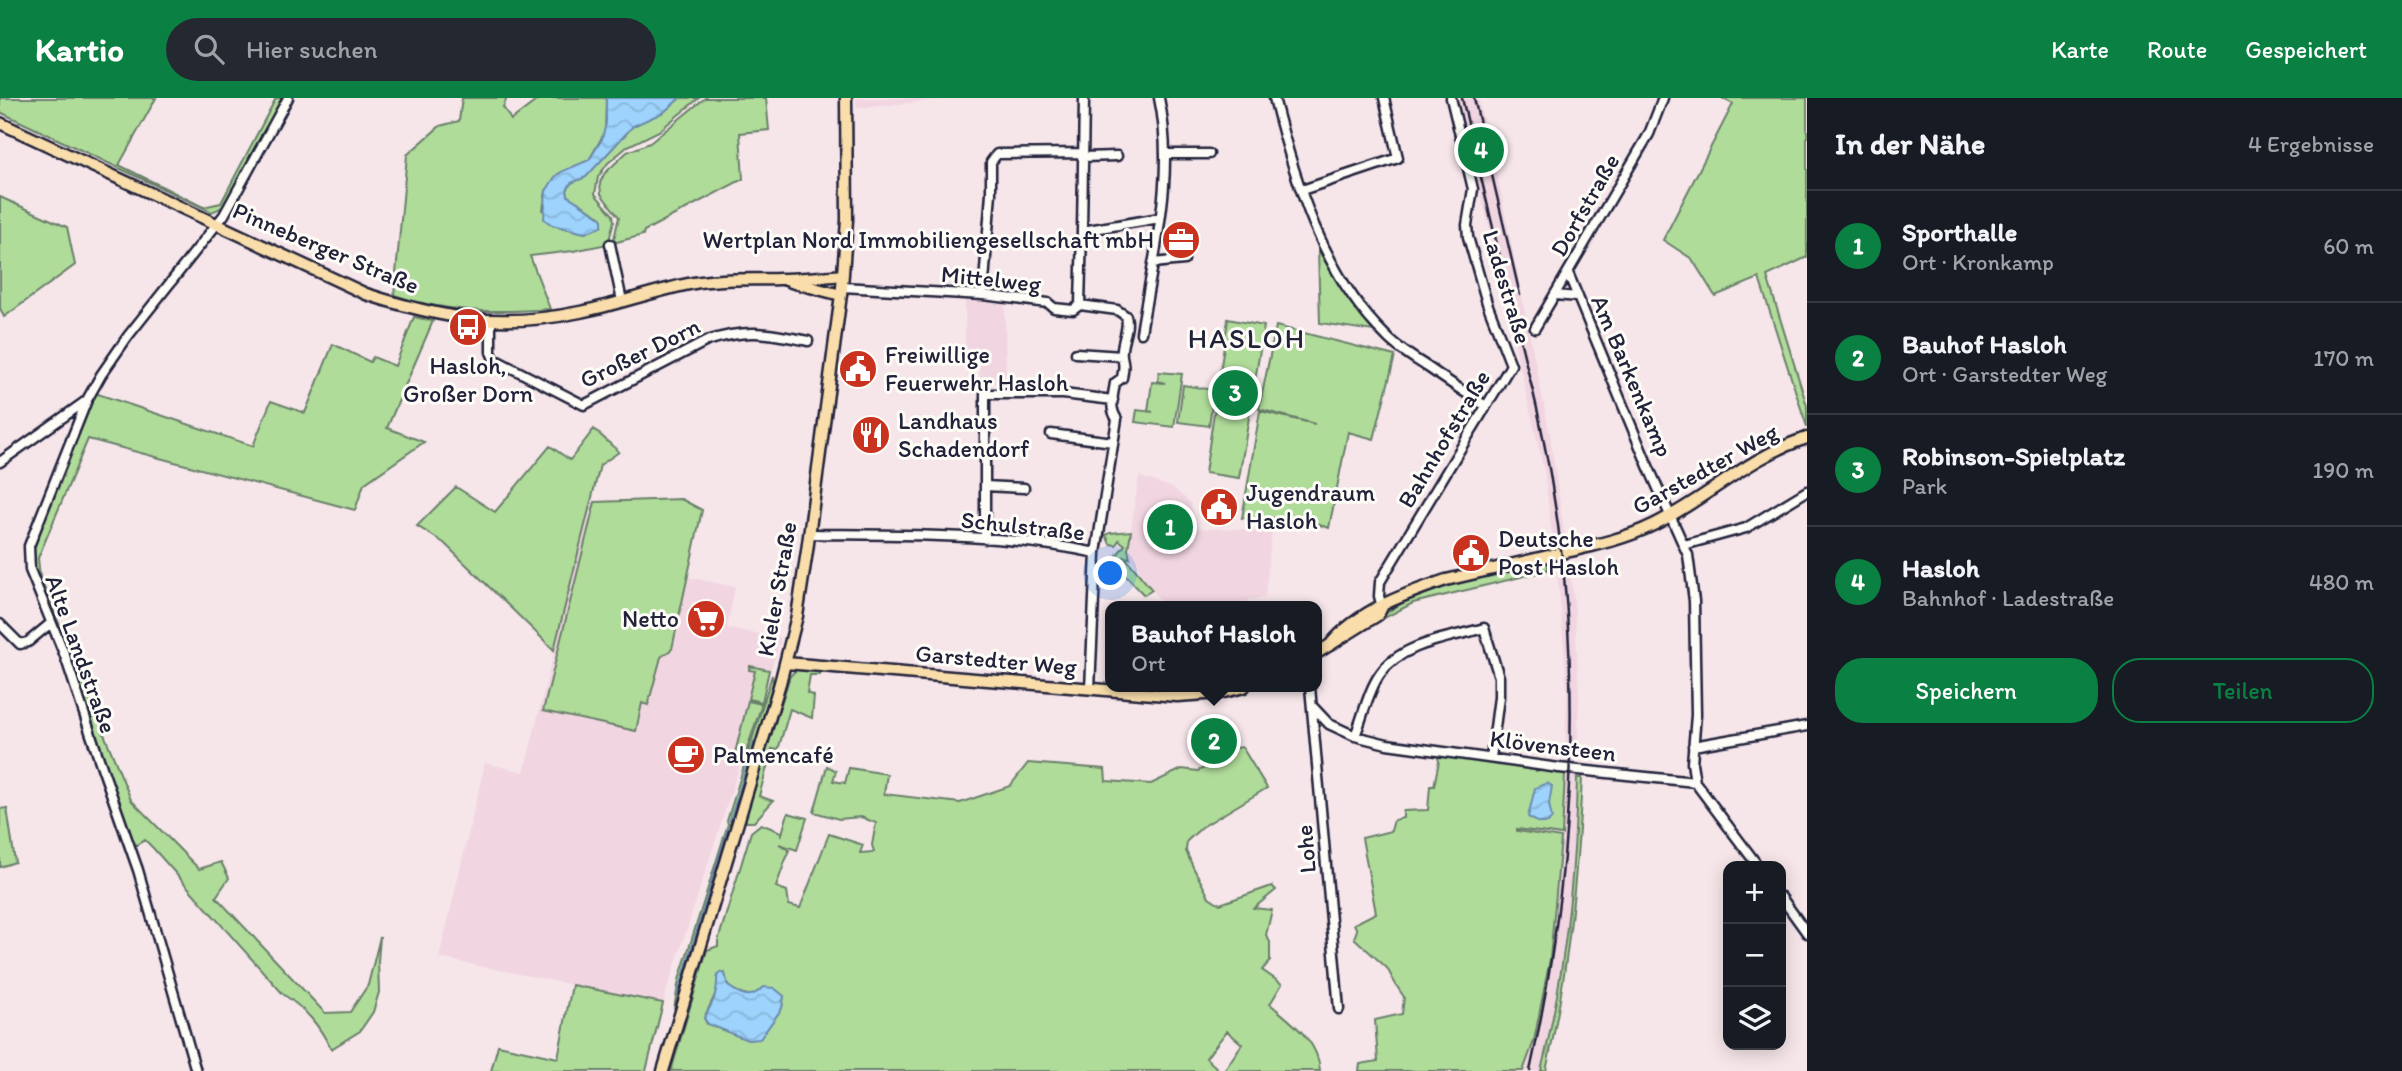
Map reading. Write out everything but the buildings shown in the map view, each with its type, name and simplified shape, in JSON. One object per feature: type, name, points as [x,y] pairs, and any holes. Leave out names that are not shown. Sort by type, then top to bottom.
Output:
[{"type":"main road","name":"Kieler Straße","points":[[663,1071],[786,663],[797,616],[842,291],[847,220],[846,98]]},
{"type":"main road","name":"Pinneberger Straße","points":[[0,123],[366,293],[433,314],[491,321],[549,317],[695,283],[725,279],[843,275]]},
{"type":"main road","name":"Pinneberger Straße","points":[[779,279],[842,291]]},
{"type":"main road","name":"Garstedter Weg","points":[[1322,650],[1378,615],[1382,607],[1446,580],[1637,532],[1670,516],[1742,468],[1771,452],[1807,438]]},
{"type":"main road","name":"Garstedter Weg","points":[[786,663],[1105,690]]},
{"type":"main road","name":"Garstedter Weg","points":[[1127,692],[1177,696],[1224,692]]},
{"type":"street","name":"Alte Landstraße","points":[[196,1071],[138,870],[65,656],[30,569],[29,545],[87,400],[101,375],[128,336],[228,209],[288,98]]},
{"type":"street","points":[[1080,305],[1084,98]]},
{"type":"street","points":[[1122,312],[1127,322],[1141,330],[1165,190],[1166,154],[1160,98]]},
{"type":"street","points":[[1274,98],[1302,190],[1324,248],[1367,315],[1395,344],[1486,406]]},
{"type":"street","points":[[1302,190],[1398,158],[1384,98]]},
{"type":"street","name":"Ladestraße","points":[[1451,98],[1473,189],[1467,225],[1468,237],[1487,303],[1511,365]]},
{"type":"street","name":"Dorfstraße","points":[[1535,328],[1649,134],[1663,98]]},
{"type":"street","points":[[983,295],[991,162],[997,154],[1117,156]]},
{"type":"street","points":[[1166,154],[1209,154]]},
{"type":"street","points":[[1082,231],[1160,218]]},
{"type":"street","points":[[610,244],[622,301]]},
{"type":"street","points":[[1153,264],[1184,260]]},
{"type":"street","name":"Am Barkenkamp","points":[[1568,273],[1684,545],[1692,576],[1696,715],[1692,762],[1695,782]]},
{"type":"street","name":"Mittelweg","points":[[842,291],[983,295],[1048,303],[1054,308],[1073,310],[1080,305],[1144,314]]},
{"type":"street","points":[[1555,295],[1578,297]]},
{"type":"street","name":"Großer Dorn","points":[[491,321],[491,352],[494,359],[584,405],[707,341],[722,336],[759,332],[808,341]]},
{"type":"street","points":[[1096,552],[1117,419],[1112,411],[1115,383],[1122,378],[1127,322]]},
{"type":"street","points":[[1076,353],[1122,356]]},
{"type":"street","name":"Bahnhofstraße","points":[[1382,607],[1379,596],[1380,582],[1511,365]]},
{"type":"street","points":[[985,539],[985,394],[1063,394],[1113,400]]},
{"type":"street","points":[[0,462],[87,400]]},
{"type":"street","points":[[1051,434],[1113,442]]},
{"type":"street","points":[[985,486],[1024,488]]},
{"type":"street","points":[[1684,545],[1746,528],[1807,491]]},
{"type":"street","name":"Schulstraße","points":[[809,534],[1050,543],[1096,552],[1090,689]]},
{"type":"street","points":[[0,624],[20,644],[28,642],[51,623]]},
{"type":"street","points":[[1355,736],[1379,676],[1393,659],[1412,649],[1484,628],[1499,677],[1491,758]]},
{"type":"street","name":"Lohe","points":[[1310,692],[1339,1009]]},
{"type":"street","name":"Klövensteen","points":[[1312,707],[1329,724],[1355,736],[1387,744],[1559,768],[1695,782]]},
{"type":"street","points":[[1693,746],[1807,726]]},
{"type":"street","points":[[1695,782],[1754,861]]},
{"type":"street","points":[[1786,904],[1807,933]]},
{"type":"shaded area","points":[[856,98],[949,98],[949,99],[857,108]]},
{"type":"shaded area","points":[[1455,98],[1478,98],[1499,183],[1550,435],[1574,599],[1579,693],[1575,845],[1569,912],[1541,1071],[1525,1071],[1550,959],[1562,835],[1567,692],[1560,600],[1544,471],[1513,337],[1507,294]]},
{"type":"shaded area","points":[[965,300],[1005,304],[1006,383],[980,383],[979,349],[965,349]]},
{"type":"shaded area","points":[[1139,476],[1173,488],[1191,503],[1193,528],[1272,530],[1265,598],[1247,601],[1160,601],[1130,558],[1128,549]]},
{"type":"shaded area","points":[[681,499],[702,510],[688,577],[735,587],[727,628],[781,638],[663,1003],[439,958],[485,763],[524,772],[591,502]]},
{"type":"green space","points":[[0,98],[156,98],[119,165],[203,207],[221,203],[276,98],[285,98],[229,200],[223,207],[212,212],[0,112]]},
{"type":"green space","points":[[462,98],[507,98],[503,107],[511,120],[540,98],[606,98],[605,132],[589,160],[558,174],[546,191],[543,210],[552,225],[585,233],[600,227],[600,216],[568,196],[567,190],[571,183],[586,177],[633,126],[664,112],[680,98],[699,98],[659,131],[628,146],[608,163],[598,177],[595,194],[613,215],[614,221],[608,244],[530,256],[550,309],[490,311],[432,305],[394,295],[407,155],[440,126],[459,121]]},
{"type":"green space","points":[[705,98],[766,98],[769,130],[740,133],[743,179],[644,231],[643,235],[613,243],[619,217],[601,194],[600,183],[604,174],[627,152],[650,143]]},
{"type":"green space","points":[[1722,98],[1807,98],[1807,257],[1767,276],[1807,406],[1807,427],[1759,278],[1715,296],[1692,259],[1663,240],[1733,104]]},
{"type":"green space","points":[[0,197],[67,227],[75,265],[4,317],[0,308]]},
{"type":"green space","points":[[1318,250],[1346,295],[1373,331],[1320,323]]},
{"type":"green space","points":[[414,317],[433,321],[387,428],[424,442],[364,484],[355,510],[88,439],[38,558],[40,577],[131,800],[199,869],[221,862],[229,878],[216,897],[325,1013],[350,1012],[368,985],[380,937],[379,992],[373,1012],[360,1031],[331,1049],[311,1018],[283,994],[153,848],[145,840],[133,847],[61,634],[33,570],[33,546],[95,393],[253,446],[271,401],[305,413],[333,344],[370,362],[373,357],[395,366]]},
{"type":"green space","points":[[1228,319],[1264,326],[1239,478],[1205,473]]},
{"type":"green space","points":[[1276,326],[1395,356],[1374,439],[1348,432],[1329,528],[1297,518],[1242,518],[1260,411],[1315,424],[1259,409]]},
{"type":"green space","points":[[1159,372],[1182,374],[1174,427],[1135,422],[1137,410],[1153,412],[1148,411],[1152,382],[1165,383],[1158,381]]},
{"type":"green space","points":[[1183,385],[1214,390],[1209,426],[1178,422]]},
{"type":"green space","points":[[594,429],[619,452],[600,465],[554,650],[444,543],[417,526],[456,487],[495,512],[550,446],[570,460]]},
{"type":"green space","points":[[681,499],[702,510],[672,649],[661,657],[648,705],[642,703],[636,731],[543,711],[595,502]]},
{"type":"green space","points":[[1131,531],[1128,549],[1130,558],[1125,557],[1152,590],[1144,595],[1112,561],[1125,545],[1119,540],[1116,545],[1110,544],[1106,535]]},
{"type":"green space","points":[[1548,560],[1548,570],[1541,569],[1537,573],[1413,603],[1373,624],[1372,622],[1415,595],[1447,583],[1478,579],[1480,576]]},
{"type":"green space","points":[[750,666],[769,670],[762,702],[748,699],[755,671],[749,670]]},
{"type":"green space","points":[[797,669],[820,671],[820,675],[810,675],[807,693],[814,696],[812,718],[790,709],[778,750],[772,749],[759,796],[773,801],[754,822],[746,822],[745,818],[790,676]]},
{"type":"green space","points":[[772,675],[773,683],[733,823],[730,824],[732,829],[674,1009],[679,980]]},
{"type":"green space","points":[[748,701],[762,704],[745,755],[735,753]]},
{"type":"green space","points":[[1242,747],[1267,788],[1202,827],[1187,841],[1186,851],[1209,897],[1220,904],[1272,886],[1276,890],[1254,908],[1272,910],[1266,935],[1270,942],[1270,961],[1262,970],[1282,984],[1270,1004],[1309,1041],[1315,1050],[1320,1071],[1224,1071],[1242,1044],[1227,1031],[1206,1058],[1220,1071],[671,1071],[707,950],[718,946],[751,832],[761,824],[781,832],[781,837],[788,813],[807,818],[797,850],[779,844],[789,850],[776,887],[787,891],[789,905],[800,908],[829,834],[863,845],[860,853],[874,852],[872,845],[876,823],[861,817],[839,819],[814,812],[827,766],[836,771],[833,781],[845,783],[849,768],[887,774],[884,794],[960,803],[1010,786],[1028,763],[1105,769],[1106,781],[1151,784],[1182,769],[1198,771],[1208,766],[1210,752]],"holes":[[[725,974],[728,986],[748,995],[784,996],[782,1008],[760,1038],[748,1040],[707,1024],[704,1018]]]},
{"type":"green space","points":[[1437,754],[1565,773],[1562,835],[1517,829],[1561,838],[1550,959],[1534,1041],[1523,1071],[1359,1071],[1360,1064],[1378,1061],[1375,1020],[1402,1014],[1404,997],[1387,968],[1354,938],[1357,930],[1354,924],[1376,913],[1362,838],[1391,831],[1394,820],[1403,818],[1403,811],[1428,810],[1430,786],[1434,786],[1439,761]]},
{"type":"green space","points":[[1577,778],[1582,778],[1570,926],[1554,1035],[1546,1071],[1541,1071],[1567,925]]},
{"type":"green space","points":[[7,808],[15,862],[0,867],[0,809]]},
{"type":"green space","points":[[572,985],[663,1003],[646,1071],[491,1071],[498,1045],[558,1058]]},
{"type":"water","points":[[606,98],[680,98],[664,112],[633,126],[586,177],[571,183],[567,190],[568,196],[602,218],[602,226],[585,233],[552,225],[544,219],[546,191],[555,177],[563,171],[589,160],[602,139],[606,123]]},
{"type":"water","points":[[1547,783],[1552,786],[1549,804],[1552,818],[1548,823],[1539,823],[1528,817],[1535,788]]},
{"type":"water","points":[[720,972],[725,974],[728,986],[742,994],[754,994],[763,987],[774,988],[784,996],[782,1008],[760,1039],[748,1040],[708,1024],[704,1018],[714,999]]},
{"type":"waterway","points":[[730,821],[754,743]]},
{"type":"waterway","points":[[678,994],[728,829]]},
{"type":"railway","points":[[1462,98],[1539,416],[1555,507],[1565,588],[1570,668],[1566,830],[1558,911],[1530,1071]]},
{"type":"railway","points":[[1474,98],[1520,295]]},
{"type":"place","name":"Hasloh","points":[[1481,150]]},
{"type":"place","name":"Wertplan Nord Immobiliengesellschaft mbH","points":[[1181,240]]},
{"type":"place","name":"Hasloh, Großer Dorn","points":[[468,327]]},
{"type":"place","name":"Freiwillige Feuerwehr Hasloh","points":[[858,369]]},
{"type":"place","name":"Robinson-Spielplatz","points":[[1235,393]]},
{"type":"place","name":"Landhaus Schadendorf","points":[[871,435]]},
{"type":"place","name":"Jugendraum Hasloh","points":[[1219,507]]},
{"type":"place","name":"Sporthalle","points":[[1170,527]]},
{"type":"place","name":"Deutsche Post Hasloh","points":[[1471,553]]},
{"type":"place","name":"Netto","points":[[706,619]]},
{"type":"place","name":"Bauhof Hasloh","points":[[1214,741]]},
{"type":"place","name":"Palmencafé","points":[[686,755]]},
{"type":"district","name":"HASLOH","points":[[1247,338]]}]
